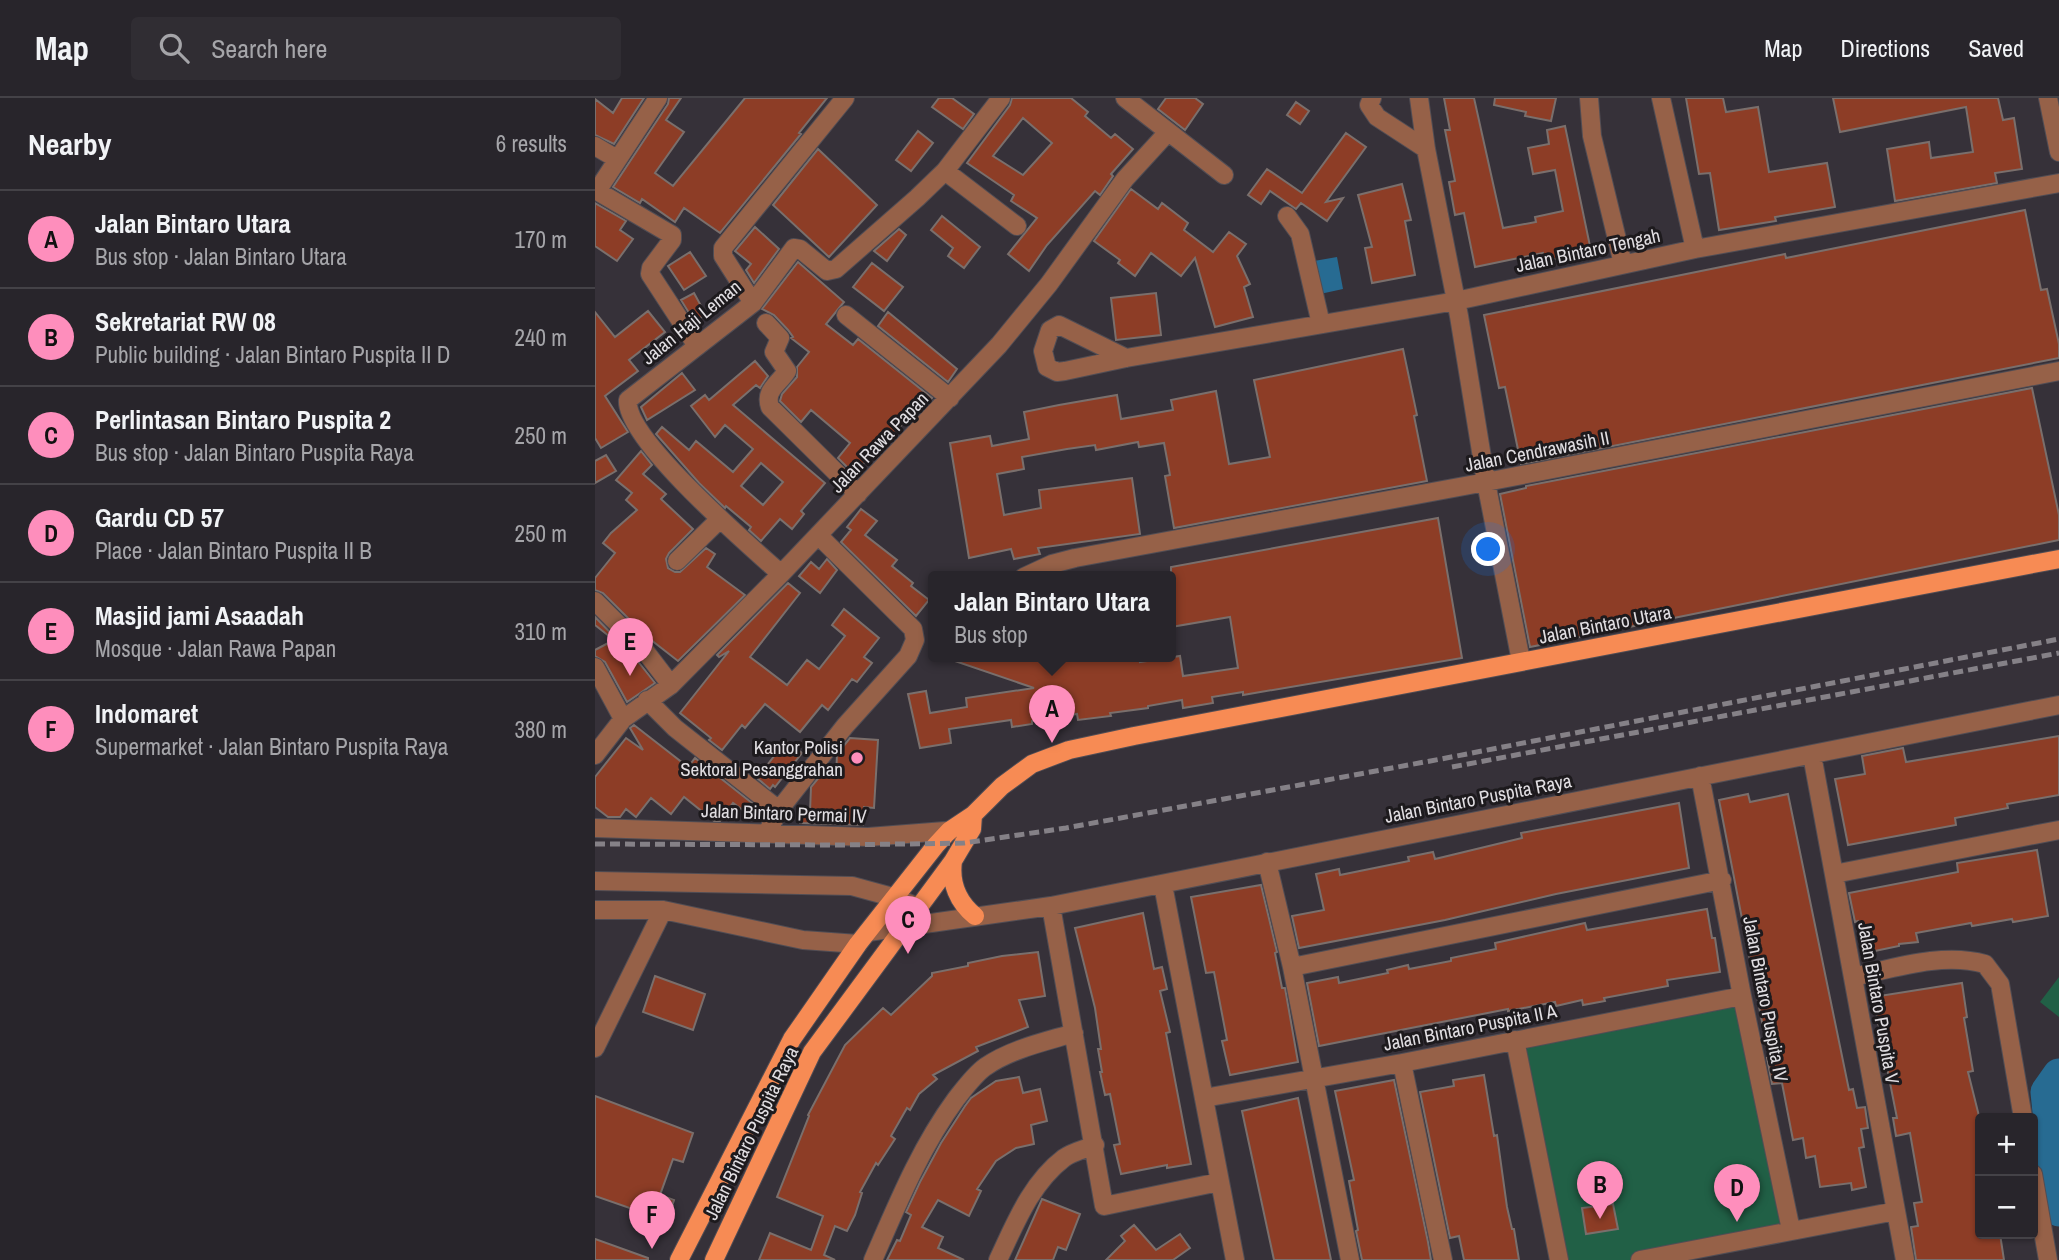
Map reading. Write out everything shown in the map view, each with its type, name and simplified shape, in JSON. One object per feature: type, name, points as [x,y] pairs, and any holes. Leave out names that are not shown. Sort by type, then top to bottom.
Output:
[{"type":"main road","name":"Jalan Bintaro Utara","points":[[972,822],[1002,786],[1032,764],[1069,750],[2059,559]]},
{"type":"main road","name":"Jalan Bintaro Puspita Raya","points":[[714,1260],[812,1052],[951,865],[972,822]]},
{"type":"main road","name":"Jalan Bintaro Puspita Raya","points":[[680,1260],[782,1056],[863,938],[949,831]]},
{"type":"main road","points":[[951,865],[955,889],[972,916]]},
{"type":"street","points":[[753,303],[723,256],[723,248],[845,98]]},
{"type":"street","name":"Jalan Haji Leman","points":[[781,574],[720,519],[648,444],[628,405],[631,397],[753,303],[794,248],[827,271],[836,269],[945,171],[1001,98]]},
{"type":"street","points":[[1125,98],[1224,175]]},
{"type":"street","points":[[1372,98],[1369,105],[1377,117],[1426,149]]},
{"type":"street","points":[[1419,98],[1486,482],[1521,661]]},
{"type":"street","points":[[1588,98],[1592,136],[1623,264]]},
{"type":"street","points":[[1661,98],[1695,249]]},
{"type":"street","points":[[2048,98],[2059,152]]},
{"type":"street","points":[[653,100],[597,191],[672,234],[672,240],[651,268],[650,274],[697,346]]},
{"type":"street","name":"Jalan Rawa Papan","points":[[595,755],[623,719],[671,685],[781,574],[999,345],[1049,284],[1125,179],[1168,132]]},
{"type":"street","points":[[595,146],[617,159]]},
{"type":"street","points":[[945,171],[1017,226]]},
{"type":"street","name":"Jalan Bintaro Tengah","points":[[1126,358],[1456,301],[1695,249],[2059,183]]},
{"type":"street","points":[[1287,216],[1300,234],[1321,324]]},
{"type":"street","points":[[846,314],[950,398]]},
{"type":"street","points":[[766,323],[780,338],[774,352],[787,371],[769,392],[767,399],[770,407],[858,494]]},
{"type":"street","name":"Jalan Cendrawasih II","points":[[1037,571],[1075,558],[2059,371]]},
{"type":"street","points":[[677,561],[720,519]]},
{"type":"street","points":[[767,833],[779,810],[845,726],[908,656],[915,640],[913,629],[818,535]]},
{"type":"street","points":[[595,601],[645,651],[671,685]]},
{"type":"street","points":[[595,667],[623,719]]},
{"type":"street","points":[[647,701],[675,728],[779,810]]},
{"type":"street","name":"Jalan Bintaro Puspita Raya","points":[[863,938],[905,925],[1051,906],[2059,705]]},
{"type":"street","name":"Jalan Bintaro Puspita V","points":[[1812,755],[1905,1260]]},
{"type":"street","name":"Jalan Bintaro Puspita IV","points":[[1700,776],[1791,1230]]},
{"type":"street","name":"Jalan Bintaro Permai IV","points":[[595,828],[890,837],[949,831],[972,822]]},
{"type":"street","points":[[1834,874],[2059,830]]},
{"type":"street","points":[[1267,862],[1292,967],[1350,1260]]},
{"type":"street","points":[[1292,967],[1722,880]]},
{"type":"street","points":[[595,881],[852,886],[918,907]]},
{"type":"street","points":[[1163,884],[1235,1260]]},
{"type":"street","points":[[1051,906],[1104,1206],[1219,1182]]},
{"type":"street","points":[[595,910],[663,910],[803,940],[863,938]]},
{"type":"street","points":[[595,1048],[663,910]]},
{"type":"street","points":[[1853,977],[1925,962],[1959,960],[1985,964],[2000,984],[2022,1113]]},
{"type":"street","name":"Jalan Bintaro Puspita II A","points":[[1204,1098],[1402,1063],[1742,996]]},
{"type":"street","points":[[873,1260],[910,1175],[944,1116],[963,1090],[983,1068],[1015,1051],[1074,1033]]},
{"type":"street","points":[[1515,1040],[1559,1260]]},
{"type":"street","points":[[1402,1063],[1443,1260]]},
{"type":"street","points":[[998,1260],[1025,1202],[1037,1186],[1066,1156],[1095,1145]]},
{"type":"street","points":[[2033,1176],[2048,1260]]},
{"type":"street","points":[[1640,1260],[1896,1211]]},
{"type":"green space","points":[[2059,977],[2059,1017],[2040,1002]]},
{"type":"green space","points":[[1742,996],[1791,1230],[1640,1260],[1559,1260],[1515,1040]]},
{"type":"water","points":[[1337,257],[1343,289],[1320,294],[1314,261]]},
{"type":"building","points":[[622,98],[644,98],[614,144],[595,135],[595,99],[613,113]]},
{"type":"building","points":[[669,98],[681,98],[666,120],[684,132],[655,173],[673,186],[745,98],[827,98],[720,233],[684,208],[675,222],[642,199],[640,203],[613,187],[668,104]]},
{"type":"building","points":[[939,98],[952,98],[974,114],[963,129],[932,107]]},
{"type":"building","points":[[1012,98],[1071,98],[1088,112],[1085,116],[1111,138],[1115,134],[1133,149],[1111,174],[1113,176],[1100,195],[1095,191],[1047,245],[1029,271],[1008,254],[1037,218],[1011,201],[1014,195],[967,163],[1010,105]],"holes":[[[1023,118],[1052,143],[1023,175],[993,156]]]},
{"type":"building","points":[[1166,98],[1195,98],[1203,104],[1185,130],[1158,109]]},
{"type":"building","points":[[1444,98],[1474,98],[1503,228],[1536,222],[1535,217],[1563,211],[1555,170],[1533,174],[1528,148],[1549,144],[1547,130],[1565,126],[1591,251],[1545,261],[1543,253],[1475,267],[1464,213],[1455,215],[1449,182],[1455,181],[1445,130],[1450,130]]},
{"type":"building","points":[[1495,98],[1556,98],[1551,121],[1525,116],[1526,112],[1494,105]]},
{"type":"building","points":[[1686,98],[1723,98],[1726,112],[1758,107],[1769,172],[1827,163],[1835,207],[1775,217],[1776,221],[1719,230],[1710,173],[1699,174]]},
{"type":"building","points":[[1833,98],[1998,98],[2003,120],[2014,118],[2022,169],[1995,173],[1997,183],[1895,201],[1887,149],[1929,142],[1931,158],[1973,152],[1966,107],[1840,132]]},
{"type":"building","points":[[1296,102],[1309,111],[1300,124],[1287,115]]},
{"type":"building","points":[[918,131],[933,143],[911,171],[896,160]]},
{"type":"building","points":[[1346,133],[1366,147],[1326,202],[1343,198],[1327,221],[1301,203],[1296,209],[1270,191],[1261,204],[1248,195],[1267,169],[1302,193]]},
{"type":"building","points":[[818,149],[877,205],[829,257],[773,205]]},
{"type":"building","points":[[1402,184],[1411,220],[1405,221],[1415,275],[1372,283],[1365,248],[1372,247],[1358,195]]},
{"type":"building","points":[[1131,189],[1158,209],[1162,203],[1188,223],[1184,230],[1213,252],[1229,232],[1246,244],[1237,256],[1250,284],[1244,287],[1253,317],[1215,327],[1195,258],[1181,276],[1151,253],[1135,276],[1118,263],[1120,260],[1094,241]]},
{"type":"building","points":[[595,203],[626,221],[620,230],[633,239],[617,261],[595,246]]},
{"type":"building","points":[[2025,210],[2041,290],[2047,289],[2059,344],[2059,358],[1521,464],[1505,387],[1499,388],[1484,315],[1785,254],[1786,258]]},
{"type":"building","points":[[942,216],[980,247],[964,268],[948,256],[953,248],[931,230]]},
{"type":"building","points":[[755,227],[779,249],[754,283],[746,270],[751,264],[735,251]]},
{"type":"building","points":[[899,229],[906,235],[887,261],[874,251]]},
{"type":"building","points":[[690,252],[706,276],[684,290],[668,266]]},
{"type":"building","points":[[798,262],[844,302],[826,324],[853,345],[858,339],[932,398],[926,406],[923,403],[910,420],[907,418],[892,437],[885,432],[863,458],[866,461],[854,474],[838,458],[850,443],[811,410],[801,422],[780,401],[782,394],[797,377],[797,367],[809,352],[791,338],[793,337],[788,330],[774,315],[762,309]]},
{"type":"building","points":[[872,263],[903,287],[884,311],[853,287]]},
{"type":"building","points":[[694,293],[706,315],[694,321],[681,300]]},
{"type":"building","points":[[1156,293],[1161,335],[1116,340],[1111,298]]},
{"type":"building","points":[[648,311],[665,332],[629,360],[638,371],[605,396],[628,432],[601,448],[595,438],[595,312],[615,337]]},
{"type":"building","points":[[888,312],[957,369],[948,382],[878,326]]},
{"type":"building","points":[[1403,349],[1427,481],[1174,528],[1165,476],[1170,475],[1164,443],[1139,447],[1138,442],[1096,450],[1095,445],[1067,449],[1022,457],[1024,469],[997,474],[1004,515],[1041,508],[1039,490],[1132,478],[1140,534],[1038,548],[1040,554],[1014,559],[1011,549],[969,558],[950,443],[990,436],[992,446],[1029,439],[1024,412],[1059,405],[1117,395],[1121,419],[1173,410],[1171,400],[1216,391],[1229,464],[1270,457],[1254,380]]},
{"type":"building","points":[[755,361],[768,376],[760,388],[756,385],[733,405],[825,483],[801,511],[804,514],[792,529],[780,519],[761,541],[749,530],[751,527],[726,506],[725,508],[699,483],[656,434],[662,427],[689,450],[696,441],[733,472],[753,449],[725,425],[715,437],[691,406],[705,395],[709,400]],"holes":[[[761,463],[783,482],[763,505],[741,486]]]},
{"type":"building","points":[[682,373],[695,390],[647,420],[641,407]]},
{"type":"building","points":[[2032,388],[2059,515],[2059,540],[1530,647],[1500,494],[1526,486]]},
{"type":"building","points":[[641,451],[652,465],[643,474],[666,494],[661,499],[693,529],[669,553],[666,559],[668,568],[680,572],[706,548],[715,554],[707,567],[745,595],[678,661],[646,636],[603,593],[595,590],[595,578],[615,553],[603,543],[637,510],[626,500],[632,493],[616,480]]},
{"type":"building","points":[[606,455],[616,471],[595,483],[595,461]]},
{"type":"building","points":[[861,509],[877,521],[865,535],[897,560],[892,566],[928,599],[916,616],[841,542],[851,530],[847,527]]},
{"type":"building","points":[[1438,518],[1462,658],[1243,695],[1243,692],[1212,697],[1213,703],[1183,708],[1182,700],[1110,713],[1111,716],[1078,720],[1077,714],[1012,727],[1011,720],[949,729],[951,743],[920,748],[908,694],[926,691],[930,713],[967,707],[966,698],[1034,688],[958,662],[1176,662],[1176,657],[1180,656],[1183,676],[1238,668],[1230,617],[1176,626],[1176,571],[1171,571],[1171,567]]},
{"type":"building","points":[[827,559],[837,570],[820,593],[799,576],[811,562],[819,569]]},
{"type":"building","points":[[788,583],[800,593],[750,657],[787,685],[807,660],[819,669],[845,636],[832,625],[844,609],[879,638],[864,657],[872,663],[857,682],[852,679],[828,710],[822,705],[800,732],[765,704],[745,728],[742,725],[722,750],[680,713],[729,651],[719,657],[717,655]]},
{"type":"building","points":[[595,617],[655,683],[627,702],[605,662],[595,656],[595,650],[614,640],[595,625]]},
{"type":"building","points":[[634,725],[688,767],[695,758],[757,807],[751,816],[733,803],[720,821],[714,821],[684,797],[671,814],[651,798],[636,817],[626,809],[620,817],[608,817],[595,807],[595,777],[626,738],[643,750],[630,728]]},
{"type":"building","points":[[2059,736],[2059,795],[2007,804],[2008,808],[1955,818],[1956,825],[1848,845],[1835,779],[1865,774],[1862,756],[1903,748],[1906,762]]},
{"type":"building","name":"Kantor Polisi Sektoral Pesanggrahan","points":[[850,738],[878,740],[874,808],[864,807],[863,825],[800,823],[800,810],[810,811],[811,787],[820,776],[836,777],[837,754]]},
{"type":"building","points":[[786,741],[802,753],[775,787],[773,785],[770,789],[757,778]]},
{"type":"building","points":[[1748,794],[1750,802],[1788,794],[1849,1090],[1853,1089],[1857,1108],[1865,1107],[1868,1128],[1861,1129],[1864,1147],[1859,1148],[1866,1187],[1852,1190],[1851,1183],[1820,1187],[1815,1156],[1806,1158],[1803,1138],[1793,1140],[1782,1083],[1772,1084],[1719,800]]},
{"type":"building","points":[[1679,803],[1689,868],[1299,948],[1292,916],[1324,910],[1316,874],[1339,869],[1340,875],[1409,861],[1408,857],[1433,852],[1435,859],[1522,838],[1521,833]]},
{"type":"building","points":[[2037,850],[2048,916],[1972,926],[1971,923],[1916,933],[1918,942],[1865,953],[1849,893],[1958,872],[1957,863]]},
{"type":"building","points":[[1261,885],[1277,952],[1275,953],[1282,988],[1285,988],[1298,1062],[1230,1075],[1222,1041],[1227,1040],[1214,972],[1206,973],[1191,897]]},
{"type":"building","points":[[1707,909],[1720,972],[1667,980],[1668,986],[1604,998],[1605,1001],[1583,1005],[1582,1000],[1556,1006],[1555,1002],[1508,1009],[1319,1046],[1307,983],[1338,977],[1339,983],[1388,973],[1387,970],[1408,965],[1409,969],[1451,961],[1451,958],[1496,949],[1495,943],[1585,923],[1587,930]]},
{"type":"building","points":[[1143,913],[1154,969],[1162,967],[1167,989],[1160,991],[1170,1032],[1166,1033],[1191,1164],[1167,1168],[1167,1165],[1121,1174],[1114,1145],[1120,1144],[1110,1094],[1105,1095],[1100,1072],[1098,1049],[1101,1049],[1095,1008],[1075,928]]},
{"type":"building","points":[[1038,952],[1045,996],[1019,1000],[1028,1027],[976,1047],[978,1051],[933,1075],[937,1079],[919,1094],[910,1110],[907,1108],[891,1136],[895,1139],[878,1165],[876,1163],[860,1192],[862,1193],[855,1215],[847,1231],[835,1226],[824,1255],[835,1260],[759,1260],[770,1233],[811,1250],[823,1216],[777,1197],[808,1115],[845,1045],[883,1008],[891,1015],[932,973],[1002,956]]},
{"type":"building","points":[[655,976],[705,994],[693,1030],[643,1012]]},
{"type":"building","points":[[1962,983],[1967,1017],[1964,1018],[1973,1071],[1968,1072],[1978,1113],[1975,1113],[1975,1239],[2001,1239],[2004,1260],[1916,1260],[1911,1227],[1918,1226],[1914,1203],[1922,1202],[1910,1133],[1896,1136],[1893,1118],[1897,1118],[1873,997]]},
{"type":"building","points":[[1484,1075],[1519,1260],[1464,1260],[1459,1236],[1450,1238],[1420,1092],[1454,1086],[1453,1080]]},
{"type":"building","points":[[1019,1077],[1023,1093],[1040,1089],[1047,1121],[1031,1125],[1034,1144],[1016,1148],[996,1161],[977,1189],[981,1191],[969,1216],[938,1200],[922,1227],[943,1237],[938,1248],[964,1260],[887,1260],[897,1240],[900,1241],[911,1215],[906,1212],[920,1182],[965,1106],[971,1098],[996,1081]]},
{"type":"building","points":[[1394,1080],[1431,1260],[1362,1260],[1356,1231],[1358,1230],[1349,1181],[1354,1180],[1335,1091]]},
{"type":"building","points":[[595,1096],[693,1133],[683,1162],[673,1159],[660,1195],[674,1200],[667,1221],[595,1196]]},
{"type":"building","points":[[1298,1098],[1331,1260],[1274,1260],[1242,1111]]},
{"type":"building","points":[[1042,1199],[1080,1214],[1066,1250],[1058,1247],[1053,1260],[1015,1260]]},
{"type":"building","points":[[1613,1204],[1618,1229],[1586,1234],[1582,1208]]},
{"type":"building","points":[[1134,1225],[1156,1250],[1180,1234],[1190,1248],[1173,1260],[1106,1260],[1125,1241],[1121,1236]]},
{"type":"building","points":[[595,1239],[648,1258],[648,1260],[595,1260]]},
{"type":"waterway","points":[[2059,1075],[2047,1092],[2059,1210]]},
{"type":"railway","points":[[595,844],[964,843],[1066,828],[1441,759],[2059,639]]},
{"type":"railway","points":[[1452,767],[2059,653]]},
{"type":"place","name":"Masjid jami Asaadah","points":[[630,676]]},
{"type":"place","name":"Jalan Bintaro Utara","points":[[1052,743]]},
{"type":"place","name":"Kantor Polisi Sektoral Pesanggrahan","points":[[857,758]]},
{"type":"place","name":"Perlintasan Bintaro Puspita 2","points":[[908,954]]},
{"type":"place","name":"Sekretariat RW 08","points":[[1600,1219]]},
{"type":"place","name":"Gardu CD 57","points":[[1737,1222]]},
{"type":"place","name":"Indomaret","points":[[652,1249]]}]
